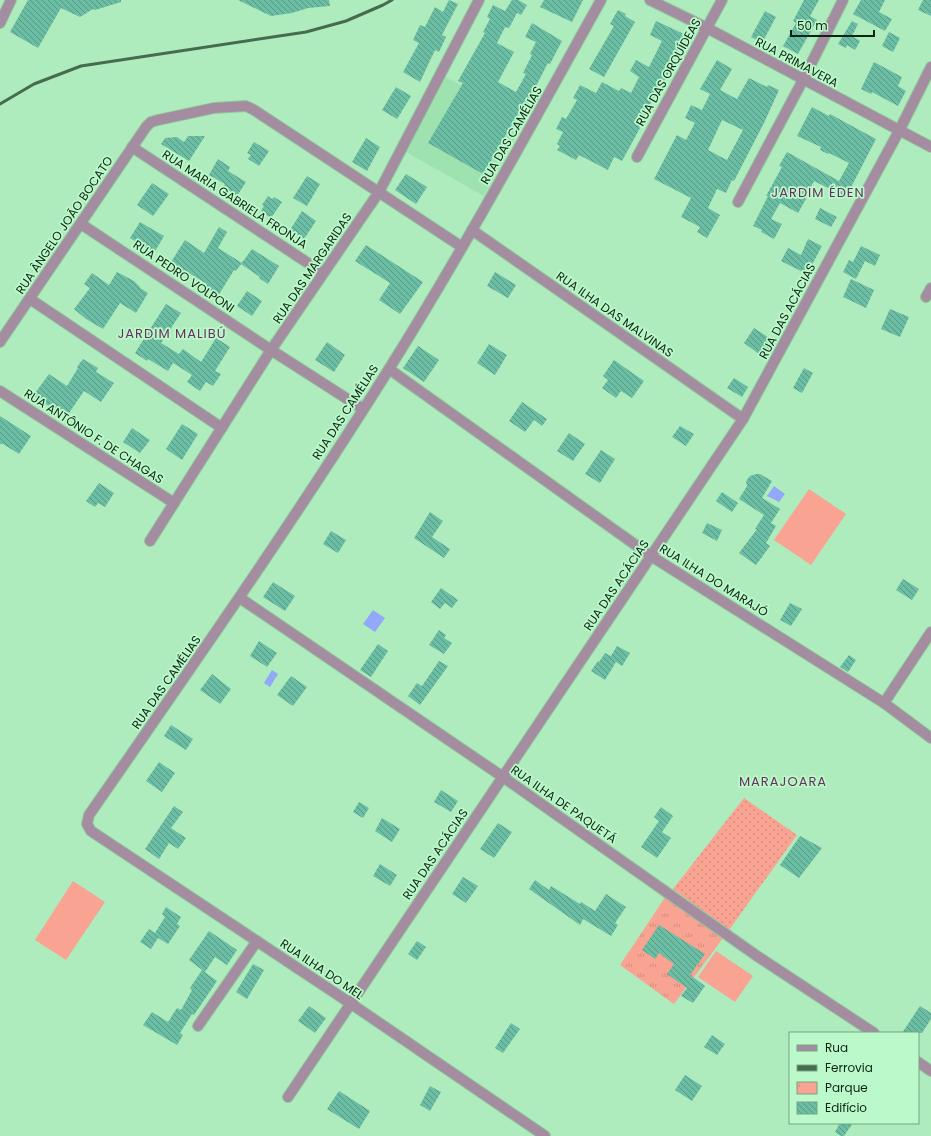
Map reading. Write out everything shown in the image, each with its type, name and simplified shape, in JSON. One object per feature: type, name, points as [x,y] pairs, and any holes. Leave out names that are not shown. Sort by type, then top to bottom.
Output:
[{"type":"street","points":[[0,22],[11,0]]},
{"type":"street","name":"RUA DAS MARGARIDAS","points":[[150,541],[271,350],[379,192],[479,0]]},
{"type":"street","name":"RUA DAS CAMÉLIAS","points":[[87,824],[89,815],[240,598],[389,369],[472,230],[602,0]]},
{"type":"street","name":"RUA PRIMAVERA","points":[[650,0],[707,28],[931,147]]},
{"type":"street","name":"RUA DAS ORQUÍDEAS","points":[[637,157],[722,0]]},
{"type":"street","points":[[738,202],[803,80],[843,0]]},
{"type":"street","name":"RUA DAS ACÁCIAS","points":[[288,1097],[743,419],[900,131],[931,67]]},
{"type":"street","name":"RUA ÂNGELO JOÃO BOCATO","points":[[0,342],[132,147],[151,122],[214,108],[246,106],[379,192]]},
{"type":"street","name":"RUA MARIA GABRIELA FRONJA","points":[[132,147],[323,273]]},
{"type":"street","points":[[379,192],[462,247]]},
{"type":"street","name":"RUA PEDRO VOLPONI","points":[[81,224],[363,409]]},
{"type":"street","name":"RUA ILHA DAS MALVINAS","points":[[472,230],[743,419]]},
{"type":"street","points":[[926,297],[931,288]]},
{"type":"street","points":[[30,299],[222,428]]},
{"type":"street","name":"RUA ILHA DO MARAJÓ","points":[[389,369],[651,556],[884,703],[931,738]]},
{"type":"street","name":"RUA ANTÔNIO F. DE CHAGAS","points":[[0,391],[174,503]]},
{"type":"street","name":"RUA ILHA DE PAQUETÁ","points":[[240,598],[503,777],[757,956],[872,1032]]},
{"type":"street","points":[[884,703],[931,632]]},
{"type":"street","name":"RUA ILHA DO MEL","points":[[87,824],[91,831],[258,941],[545,1136]]},
{"type":"street","points":[[198,1026],[258,941]]},
{"type":"street","points":[[919,1063],[931,1071]]},
{"type":"shaded area","points":[[445,77],[525,119],[484,196],[404,151]]},
{"type":"green space","points":[[809,489],[846,514],[811,565],[774,540]]},
{"type":"green space","points":[[744,798],[797,835],[729,930],[673,889]]},
{"type":"green space","points":[[73,881],[105,902],[66,960],[35,940]]},
{"type":"green space","points":[[666,896],[723,938],[674,1004],[620,965]]},
{"type":"green space","points":[[716,951],[753,976],[735,1002],[698,977]]},
{"type":"water","points":[[774,486],[785,494],[779,502],[767,496]]},
{"type":"water","points":[[373,610],[385,618],[375,632],[363,624]]},
{"type":"water","points":[[272,670],[278,674],[270,687],[264,683]]},
{"type":"building","points":[[28,0],[121,0],[121,2],[95,10],[93,9],[80,17],[61,8],[38,48],[10,32]]},
{"type":"building","points":[[238,0],[329,0],[330,6],[308,8],[292,13],[271,16]]},
{"type":"building","points":[[449,0],[458,4],[442,35],[446,37],[439,52],[435,50],[420,82],[403,72],[419,43],[413,40],[420,25],[425,27],[435,7],[443,12]]},
{"type":"building","points":[[512,0],[518,0],[527,5],[521,15],[517,13],[509,28],[505,27],[497,43],[514,52],[498,82],[516,92],[526,74],[523,73],[532,55],[530,54],[536,42],[525,37],[532,23],[562,41],[536,86],[543,90],[537,100],[532,97],[523,114],[519,112],[483,174],[428,143],[463,83],[458,81],[485,33],[483,32],[490,19],[487,17],[493,5],[505,11]]},
{"type":"building","points":[[544,0],[583,0],[572,22],[540,7]]},
{"type":"building","points":[[804,0],[819,0],[810,16],[817,20],[798,54],[783,46],[796,23],[793,21]]},
{"type":"building","points":[[861,0],[885,0],[879,12],[892,19],[885,31],[853,14]]},
{"type":"building","points":[[923,0],[931,0],[931,16],[918,10]]},
{"type":"building","points":[[618,10],[626,14],[625,16],[635,22],[604,77],[589,69],[614,26],[610,24]]},
{"type":"building","points":[[765,11],[776,17],[762,43],[751,37]]},
{"type":"building","points":[[656,21],[686,35],[673,60],[675,61],[660,89],[658,88],[639,127],[640,128],[622,161],[614,157],[608,170],[579,155],[576,160],[557,150],[560,146],[557,144],[563,132],[556,129],[562,117],[566,119],[577,100],[573,98],[580,85],[596,93],[602,82],[619,91],[621,88],[631,93],[639,77],[630,71],[636,60],[649,67],[662,41],[650,35]]},
{"type":"building","points":[[852,21],[858,24],[852,36],[860,41],[855,50],[847,45],[846,48],[838,44]]},
{"type":"building","points":[[889,32],[900,38],[893,52],[882,46]]},
{"type":"building","points":[[717,60],[732,69],[720,90],[737,99],[749,78],[767,87],[768,85],[779,90],[734,181],[732,180],[726,193],[717,189],[708,208],[720,215],[707,238],[697,232],[700,227],[681,217],[691,198],[654,179],[677,135],[686,140],[695,123],[685,118],[691,105],[702,110],[710,94],[700,89]],"holes":[[[722,120],[743,130],[727,160],[708,150]]]},
{"type":"building","points":[[874,62],[902,77],[898,86],[906,91],[898,106],[872,92],[871,94],[861,89]]},
{"type":"building","points":[[396,87],[411,96],[397,119],[382,110]]},
{"type":"building","points":[[812,107],[829,116],[830,114],[876,139],[846,197],[814,181],[798,213],[780,203],[771,219],[782,224],[774,239],[761,232],[762,230],[753,226],[768,196],[766,196],[782,167],[779,166],[787,152],[839,181],[849,163],[820,150],[821,147],[797,136]]},
{"type":"building","points":[[188,136],[205,136],[189,161],[161,144],[165,138],[177,137],[184,142]]},
{"type":"building","points":[[366,138],[380,147],[367,171],[352,162]]},
{"type":"building","points":[[254,142],[269,151],[259,166],[248,159],[251,155],[247,153]]},
{"type":"building","points":[[218,159],[230,167],[228,171],[246,182],[237,196],[223,187],[225,184],[209,175]]},
{"type":"building","points":[[406,174],[427,187],[416,204],[395,190]]},
{"type":"building","points":[[307,176],[320,184],[307,206],[293,198]]},
{"type":"building","points":[[152,183],[169,194],[153,216],[137,205]]},
{"type":"building","points":[[268,196],[272,199],[274,197],[282,202],[271,218],[261,211],[264,206],[262,205]]},
{"type":"building","points":[[820,208],[837,217],[831,227],[815,219]]},
{"type":"building","points":[[302,211],[316,221],[304,239],[290,230]]},
{"type":"building","points":[[140,222],[164,236],[154,253],[130,238]]},
{"type":"building","points":[[219,227],[227,232],[218,248],[242,263],[236,271],[234,270],[218,296],[205,287],[207,284],[184,270],[182,273],[169,265],[185,240],[204,253]]},
{"type":"building","points":[[808,239],[822,246],[807,274],[781,261],[788,248],[801,255]]},
{"type":"building","points":[[366,245],[423,282],[400,314],[379,300],[390,283],[355,261]]},
{"type":"building","points":[[861,246],[880,255],[875,266],[865,261],[856,279],[843,272],[849,260],[853,262]]},
{"type":"building","points":[[252,249],[279,266],[268,284],[241,264]]},
{"type":"building","points":[[117,272],[134,281],[140,288],[148,293],[136,313],[120,303],[103,329],[86,319],[74,309],[90,288],[84,284],[92,273],[109,285]]},
{"type":"building","points":[[495,272],[516,285],[508,298],[487,286]]},
{"type":"building","points":[[851,279],[874,290],[866,308],[843,297]]},
{"type":"building","points":[[247,291],[262,301],[252,316],[237,306]]},
{"type":"building","points":[[166,304],[181,313],[161,343],[179,354],[183,349],[201,362],[216,338],[230,347],[215,371],[221,374],[213,386],[206,382],[200,391],[187,382],[192,375],[173,363],[168,371],[148,359],[147,361],[135,353]]},
{"type":"building","points":[[890,309],[909,317],[900,337],[881,329]]},
{"type":"building","points":[[754,328],[774,341],[763,357],[744,343]]},
{"type":"building","points":[[327,342],[345,355],[334,372],[315,360]]},
{"type":"building","points":[[489,344],[507,355],[495,375],[477,363]]},
{"type":"building","points":[[418,346],[439,360],[424,382],[403,368]]},
{"type":"building","points":[[83,359],[98,368],[96,372],[114,383],[101,402],[84,391],[67,416],[50,404],[49,406],[33,396],[49,374],[67,386]]},
{"type":"building","points":[[614,360],[644,381],[632,398],[621,391],[616,398],[602,388],[608,380],[603,376]]},
{"type":"building","points":[[804,368],[813,373],[802,393],[793,388]]},
{"type":"building","points":[[734,378],[748,387],[742,397],[727,388]]},
{"type":"building","points":[[522,402],[547,419],[542,426],[534,420],[525,432],[509,421]]},
{"type":"building","points":[[0,416],[31,436],[19,454],[3,444],[0,444]]},
{"type":"building","points":[[182,424],[198,434],[182,460],[166,449]]},
{"type":"building","points":[[680,426],[694,434],[686,446],[672,437]]},
{"type":"building","points":[[132,428],[150,440],[140,453],[123,442]]},
{"type":"building","points":[[569,433],[585,444],[573,461],[557,451]]},
{"type":"building","points":[[601,450],[615,459],[600,483],[585,474]]},
{"type":"building","points":[[760,474],[772,481],[762,498],[780,509],[771,523],[776,526],[766,543],[770,546],[756,565],[739,553],[757,529],[755,529],[764,515],[739,499],[747,486],[746,481],[750,476]]},
{"type":"building","points":[[99,483],[114,493],[105,507],[98,503],[95,507],[86,501]]},
{"type":"building","points":[[722,492],[738,503],[732,512],[716,501]]},
{"type":"building","points":[[430,512],[443,521],[432,537],[450,549],[444,558],[414,538]]},
{"type":"building","points":[[707,523],[722,530],[717,541],[702,533]]},
{"type":"building","points":[[331,531],[346,540],[338,553],[323,544]]},
{"type":"building","points":[[903,579],[919,589],[912,600],[896,590]]},
{"type":"building","points":[[273,582],[295,596],[285,611],[263,597]]},
{"type":"building","points":[[441,588],[458,600],[452,608],[445,603],[440,609],[431,602]]},
{"type":"building","points":[[790,603],[802,609],[791,626],[780,620]]},
{"type":"building","points":[[439,630],[446,635],[444,638],[452,643],[444,654],[429,645]]},
{"type":"building","points":[[259,641],[277,653],[267,667],[250,656]]},
{"type":"building","points":[[378,644],[388,651],[371,677],[360,670]]},
{"type":"building","points":[[617,646],[630,653],[622,666],[616,662],[605,680],[591,671],[605,653],[611,656]]},
{"type":"building","points":[[849,655],[856,660],[848,672],[840,667]]},
{"type":"building","points":[[439,661],[448,666],[420,705],[408,696],[417,683],[422,686]]},
{"type":"building","points":[[212,674],[231,689],[220,704],[200,690]]},
{"type":"building","points":[[291,676],[307,687],[293,706],[277,695]]},
{"type":"building","points":[[171,725],[193,739],[186,750],[164,736]]},
{"type":"building","points":[[159,762],[175,773],[162,792],[146,781]]},
{"type":"building","points":[[441,790],[458,801],[451,812],[434,802]]},
{"type":"building","points":[[359,802],[369,808],[363,818],[353,812]]},
{"type":"building","points":[[174,806],[183,812],[171,828],[186,838],[178,849],[169,843],[159,859],[145,849]]},
{"type":"building","points":[[661,807],[673,816],[662,832],[671,838],[657,858],[641,847],[659,821],[654,817]]},
{"type":"building","points":[[382,818],[400,829],[392,842],[375,831]]},
{"type":"building","points":[[498,823],[512,832],[494,858],[480,849]]},
{"type":"building","points":[[800,836],[822,848],[799,878],[780,865]]},
{"type":"building","points":[[380,864],[397,875],[390,886],[373,876]]},
{"type":"building","points":[[463,877],[478,886],[466,903],[452,894]]},
{"type":"building","points":[[535,880],[549,890],[551,886],[580,904],[581,902],[595,911],[606,894],[626,907],[615,923],[618,925],[611,936],[583,919],[580,925],[529,889]]},
{"type":"building","points":[[166,907],[181,917],[177,924],[180,926],[168,944],[158,938],[151,949],[140,942],[149,929],[155,933],[165,917],[162,914]]},
{"type":"building","points":[[659,925],[705,954],[690,975],[705,986],[693,1003],[681,996],[687,988],[667,974],[674,964],[659,953],[655,959],[642,950]]},
{"type":"building","points":[[209,931],[237,950],[227,965],[215,957],[205,972],[189,960]]},
{"type":"building","points":[[417,941],[426,947],[417,960],[408,954]]},
{"type":"building","points":[[253,964],[264,970],[247,999],[236,992]]},
{"type":"building","points":[[202,970],[217,981],[194,1015],[192,1014],[180,1033],[183,1035],[177,1045],[143,1025],[152,1012],[168,1022],[177,1008],[181,1010],[192,990],[190,988]]},
{"type":"building","points":[[309,1006],[326,1018],[315,1033],[298,1021]]},
{"type":"building","points":[[920,1006],[931,1013],[931,1019],[922,1033],[903,1032]]},
{"type":"building","points":[[511,1023],[520,1029],[503,1053],[495,1048]]},
{"type":"building","points":[[712,1035],[725,1044],[717,1055],[704,1047]]},
{"type":"building","points":[[685,1075],[702,1086],[692,1101],[675,1090]]},
{"type":"building","points":[[430,1086],[441,1092],[430,1111],[420,1105]]},
{"type":"building","points":[[339,1091],[370,1111],[359,1129],[327,1109]]},
{"type":"building","points":[[839,1124],[852,1124],[844,1136],[841,1136],[835,1132]]},
{"type":"railway","points":[[0,104],[34,84],[81,66],[306,32],[346,21],[392,0]]},
{"type":"district","name":"JARDIM ÉDEN","points":[[818,192]]},
{"type":"district","name":"JARDIM MALIBÚ","points":[[172,333]]},
{"type":"district","name":"MARAJOARA","points":[[783,781]]}]
